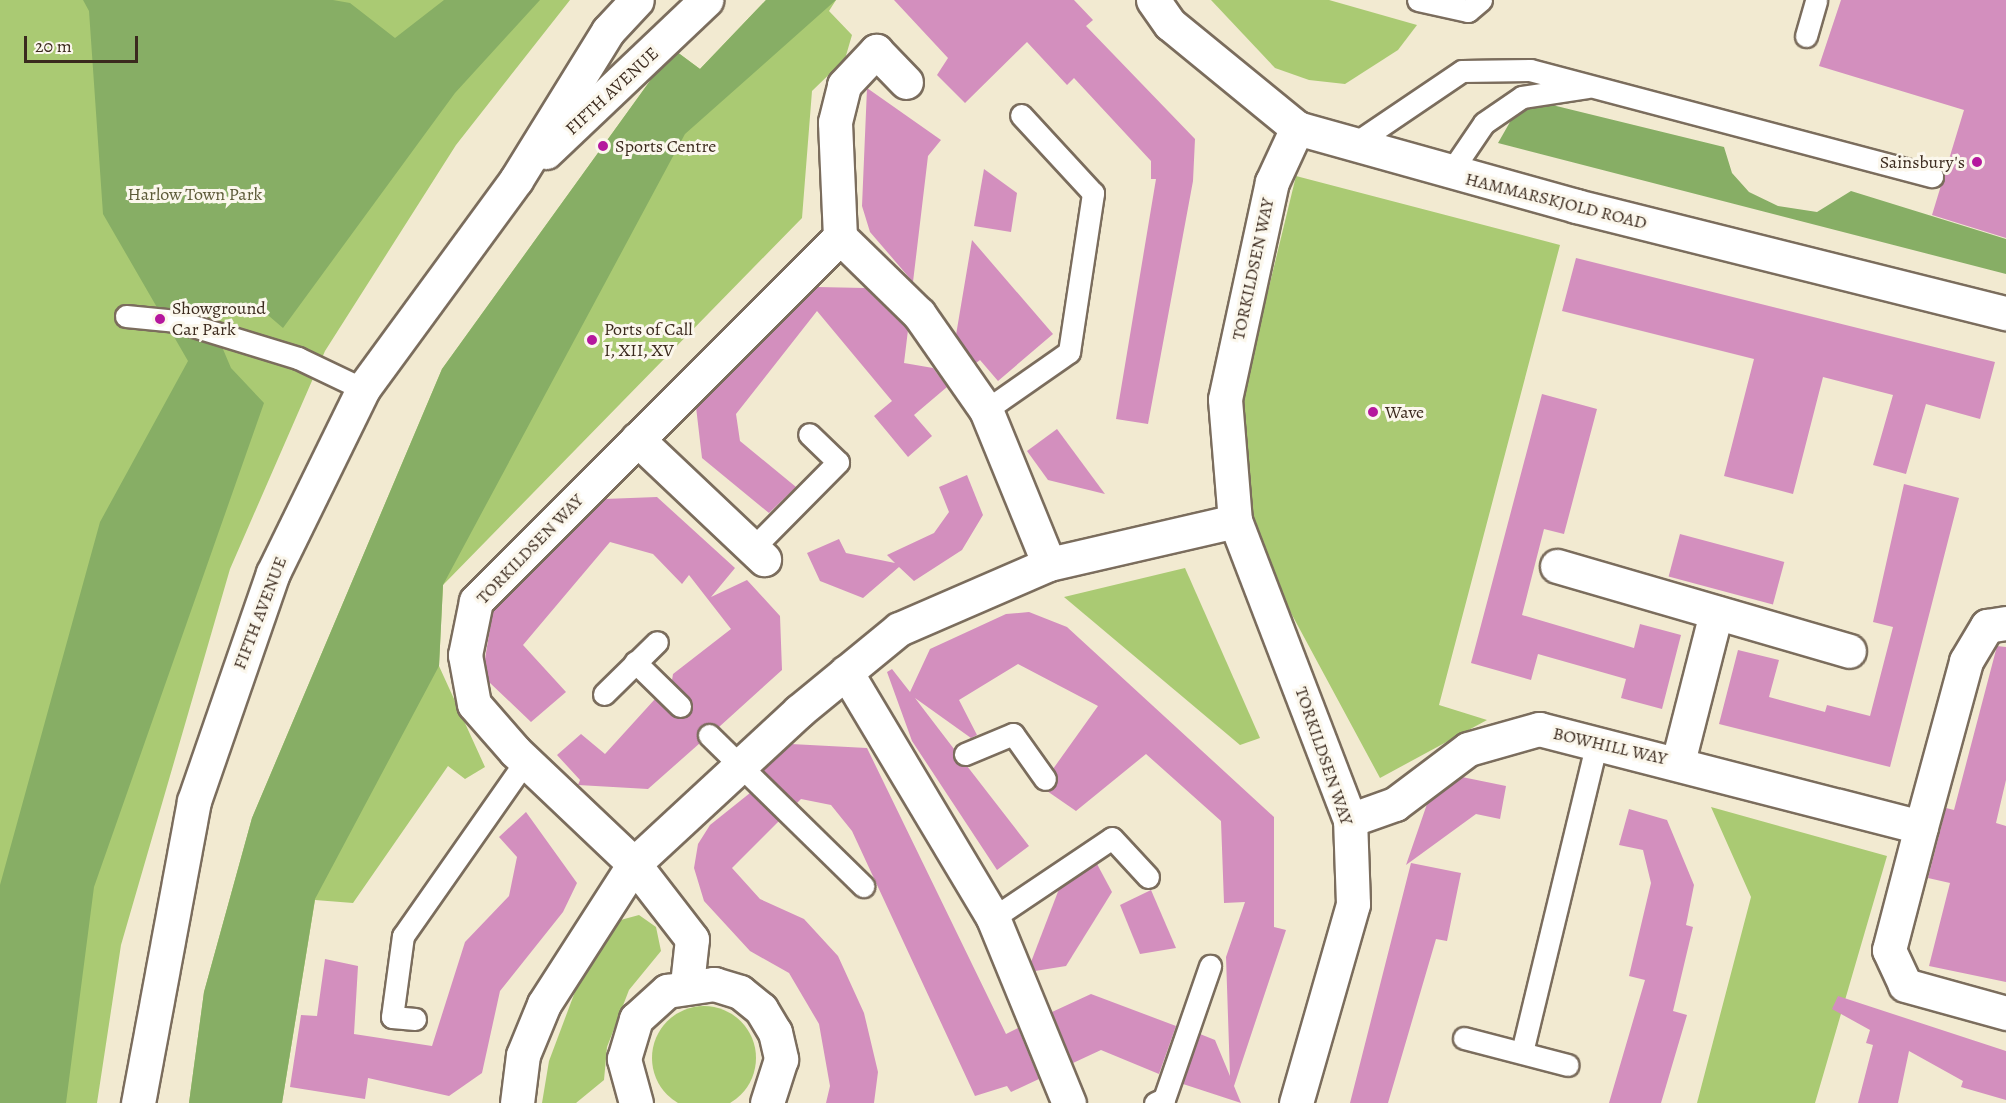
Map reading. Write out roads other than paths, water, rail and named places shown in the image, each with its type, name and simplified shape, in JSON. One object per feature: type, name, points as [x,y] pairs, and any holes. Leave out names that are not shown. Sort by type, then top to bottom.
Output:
[{"type":"street","name":"FIFTH AVENUE","points":[[138,1103],[194,801],[273,573],[363,389],[516,180],[608,31],[637,0]]},
{"type":"street","name":"FIFTH AVENUE","points":[[516,180],[706,0]]},
{"type":"street","name":"HAMMARSKJOLD ROAD","points":[[1153,0],[1170,24],[1297,128],[1450,173],[2006,313]]},
{"type":"street","points":[[906,82],[876,51],[844,85],[835,122],[840,237],[919,314],[986,410],[1048,564]]},
{"type":"street","name":"TORKILDSEN WAY","points":[[1296,1103],[1353,904],[1350,820],[1235,522],[1225,399],[1272,182],[1297,128]]},
{"type":"street","name":"TORKILDSEN WAY","points":[[687,984],[692,939],[634,864],[525,762],[474,704],[465,655],[476,601],[840,237]]},
{"type":"street","points":[[638,439],[758,554]]},
{"type":"street","points":[[516,1103],[523,1055],[544,1004],[634,864],[740,765],[899,628],[1048,564],[1235,522]]},
{"type":"street","points":[[1557,566],[1849,651]]},
{"type":"street","name":"BOWHILL WAY","points":[[1678,762],[1716,612]]},
{"type":"street","points":[[2006,623],[1987,626],[1966,661],[1889,950],[1905,985],[2006,1013]]},
{"type":"street","points":[[846,672],[924,777],[993,918],[1069,1103]]},
{"type":"street","name":"BOWHILL WAY","points":[[1350,820],[1395,804],[1468,750],[1491,741],[1539,729],[1597,741],[1921,826]]},
{"type":"street","points":[[636,1103],[626,1080],[627,1038],[649,1003],[687,984],[714,984],[740,992],[761,1009],[776,1032],[781,1059],[767,1103]]},
{"type":"lane","points":[[1418,0],[1468,11],[1481,0]]},
{"type":"lane","points":[[1806,36],[1816,0]]},
{"type":"lane","points":[[1354,144],[1462,71],[1530,70],[1932,176]]},
{"type":"lane","points":[[1450,173],[1484,123],[1522,97],[1597,86]]},
{"type":"lane","points":[[986,410],[1069,352],[1094,193],[1021,115]]},
{"type":"lane","points":[[126,316],[177,321],[298,358],[363,389]]},
{"type":"lane","points":[[758,554],[838,462],[809,434]]},
{"type":"lane","points":[[604,694],[657,642]]},
{"type":"lane","points":[[635,663],[680,706]]},
{"type":"lane","points":[[965,754],[1013,734],[1046,779]]},
{"type":"lane","points":[[709,735],[863,886]]},
{"type":"lane","points":[[1522,1052],[1597,741]]},
{"type":"lane","points":[[415,1019],[392,1017],[403,936],[525,762]]},
{"type":"lane","points":[[993,918],[1112,838],[1148,877]]},
{"type":"lane","points":[[1155,1103],[1164,1099],[1210,966]]},
{"type":"lane","points":[[1464,1038],[1568,1065]]},
{"type":"place","name":"Sports Centre","points":[[603,146]]},
{"type":"place","name":"Sainsbury's","points":[[1977,162]]},
{"type":"place","name":"Showground Car Park","points":[[160,319]]},
{"type":"place","name":"Ports of Call I, XII, XV","points":[[592,340]]},
{"type":"place","name":"Wave","points":[[1373,412]]},
{"type":"park label","name":"Harlow Town Park","points":[[195,194]]}]
